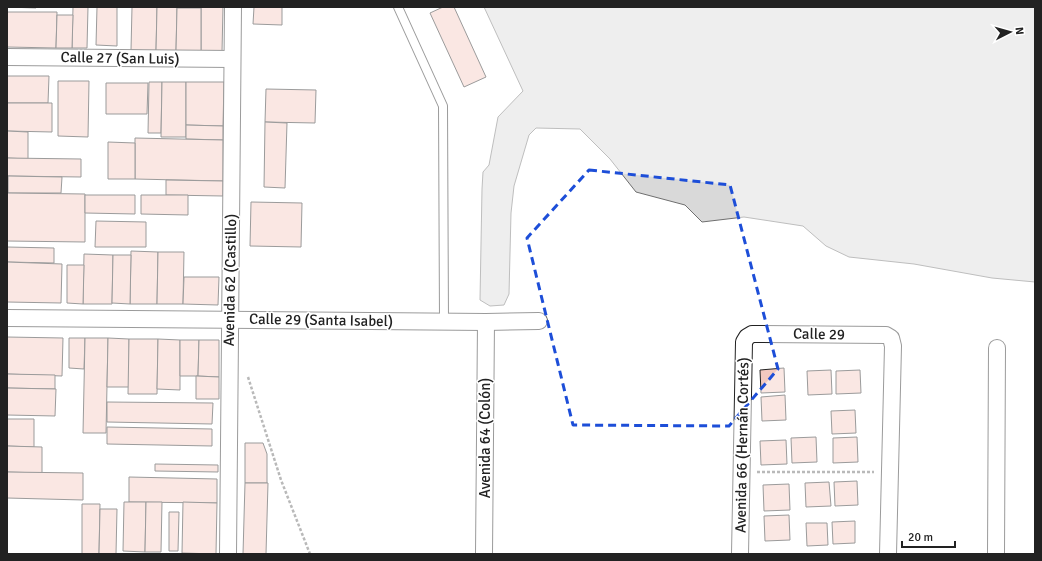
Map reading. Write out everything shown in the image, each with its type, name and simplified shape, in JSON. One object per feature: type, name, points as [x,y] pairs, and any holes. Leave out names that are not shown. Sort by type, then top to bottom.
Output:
[{"type":"street","name":"Avenida 62 (Castillo)","points":[[228,554],[233,7]]},
{"type":"street","name":"Calle 27 (San Luis)","points":[[7,56],[232,59]]},
{"type":"street","name":"Calle 29 (Santa Isabel)","points":[[7,318],[486,322],[539,321]]},
{"type":"street","name":"Avenida 64 (Colón)","points":[[484,554],[486,322]]},
{"type":"street","name":"Calle 29","points":[[748,337],[752,334],[886,335],[891,338],[893,346],[890,472]]},
{"type":"street","name":"Avenida 66 (Hernán Cortés)","points":[[740,554],[740,472],[744,342],[748,337]]},
{"type":"street","points":[[996,554],[997,348]]},
{"type":"street","points":[[888,554],[890,472]]},
{"type":"lane","points":[[398,7],[443,106],[444,321]]},
{"type":"path","points":[[247,375],[280,480],[310,554]]},
{"type":"path","points":[[740,472],[890,472]]},
{"type":"highlighted area","points":[[589,170],[730,185],[778,369],[729,426],[573,425],[527,238]]},
{"type":"shaded area","points":[[484,7],[1035,7],[1035,282],[992,278],[914,264],[849,257],[826,246],[803,226],[744,217],[702,222],[685,205],[636,192],[610,159],[580,129],[536,128],[529,135],[514,186],[511,213],[509,294],[504,305],[490,306],[480,300],[483,172],[489,165],[498,117],[523,91]]},
{"type":"building","points":[[7,7],[36,7],[36,8]]},
{"type":"building","points":[[73,7],[88,7],[87,48],[72,48]]},
{"type":"building","points":[[97,7],[117,7],[117,46],[96,45]]},
{"type":"building","points":[[132,7],[157,7],[156,51],[131,50]]},
{"type":"building","points":[[157,7],[177,7],[176,51],[156,51]]},
{"type":"building","points":[[201,7],[223,7],[222,52],[201,51]]},
{"type":"building","points":[[254,7],[282,7],[282,25],[253,24]]},
{"type":"building","points":[[443,7],[454,7],[486,77],[464,87],[430,13]]},
{"type":"building","points":[[177,8],[201,8],[201,51],[176,51]]},
{"type":"building","points":[[7,12],[57,12],[56,48],[7,47]]},
{"type":"building","points":[[57,15],[73,15],[72,48],[56,48]]},
{"type":"building","points":[[7,76],[49,76],[48,103],[7,103]]},
{"type":"building","points":[[58,81],[89,81],[88,137],[58,136]]},
{"type":"building","points":[[149,82],[162,82],[161,133],[148,133]]},
{"type":"building","points":[[162,82],[186,82],[186,137],[161,137]]},
{"type":"building","points":[[186,82],[224,82],[223,126],[186,125]]},
{"type":"building","points":[[106,83],[148,83],[147,114],[106,114]]},
{"type":"building","points":[[266,89],[316,90],[315,123],[265,122]]},
{"type":"building","points":[[7,103],[52,103],[52,132],[7,131]]},
{"type":"building","points":[[265,122],[287,123],[285,188],[264,187]]},
{"type":"building","points":[[186,125],[223,126],[223,140],[186,139]]},
{"type":"building","points":[[7,131],[28,132],[28,159],[7,158]]},
{"type":"building","points":[[135,138],[223,140],[223,181],[135,179]]},
{"type":"building","points":[[108,142],[135,143],[135,179],[108,179]]},
{"type":"building","points":[[7,158],[81,159],[81,177],[7,176]]},
{"type":"building","points":[[8,176],[62,177],[61,193],[8,193]]},
{"type":"building","points":[[166,180],[223,181],[223,196],[166,195]]},
{"type":"building","points":[[7,193],[85,194],[85,242],[7,241]]},
{"type":"building","points":[[85,195],[135,195],[135,214],[85,213]]},
{"type":"building","points":[[141,195],[188,195],[188,215],[141,214]]},
{"type":"building","points":[[251,202],[302,203],[301,247],[250,246]]},
{"type":"building","points":[[96,221],[146,222],[146,247],[95,247]]},
{"type":"building","points":[[7,247],[54,248],[54,263],[7,262]]},
{"type":"building","points":[[131,251],[158,252],[157,304],[130,304]]},
{"type":"building","points":[[158,252],[184,252],[183,304],[157,304]]},
{"type":"building","points":[[84,254],[113,255],[112,304],[83,304]]},
{"type":"building","points":[[113,255],[131,255],[130,304],[112,303]]},
{"type":"building","points":[[7,262],[62,264],[61,303],[7,302]]},
{"type":"building","points":[[67,265],[84,265],[83,304],[67,303]]},
{"type":"building","points":[[184,277],[219,277],[218,305],[183,304]]},
{"type":"building","points":[[7,337],[63,338],[62,376],[7,374]]},
{"type":"building","points":[[69,338],[85,338],[84,369],[69,368]]},
{"type":"building","points":[[85,338],[108,338],[106,433],[83,433]]},
{"type":"building","points":[[108,338],[129,339],[129,387],[107,387]]},
{"type":"building","points":[[129,339],[158,339],[157,394],[128,394]]},
{"type":"building","points":[[158,339],[180,340],[180,390],[157,389]]},
{"type":"building","points":[[180,340],[199,340],[198,376],[180,376]]},
{"type":"building","points":[[199,340],[219,340],[219,377],[198,376]]},
{"type":"building","points":[[784,368],[785,392],[761,393],[760,370]]},
{"type":"building","points":[[831,370],[832,394],[808,395],[807,371]]},
{"type":"building","points":[[860,370],[861,393],[836,394],[836,371]]},
{"type":"building","points":[[7,374],[55,375],[55,389],[7,388]]},
{"type":"building","points":[[196,376],[219,377],[219,399],[196,399]]},
{"type":"building","points":[[7,388],[56,389],[55,416],[7,415]]},
{"type":"building","points":[[785,395],[786,420],[762,421],[761,397]]},
{"type":"building","points":[[107,402],[213,403],[212,424],[107,422]]},
{"type":"building","points":[[855,410],[856,433],[832,434],[831,411]]},
{"type":"building","points":[[7,419],[34,419],[34,447],[7,446]]},
{"type":"building","points":[[107,427],[212,429],[212,446],[107,444]]},
{"type":"building","points":[[816,437],[817,462],[792,463],[791,438]]},
{"type":"building","points":[[857,437],[858,462],[833,463],[833,438]]},
{"type":"building","points":[[786,440],[787,464],[761,465],[760,441]]},
{"type":"building","points":[[245,443],[263,443],[267,454],[267,483],[245,483]]},
{"type":"building","points":[[7,446],[42,447],[42,473],[7,472]]},
{"type":"building","points":[[155,464],[218,465],[218,472],[155,471]]},
{"type":"building","points":[[7,472],[83,473],[83,500],[7,498]]},
{"type":"building","points":[[129,477],[217,479],[217,503],[129,502]]},
{"type":"building","points":[[857,481],[858,505],[835,506],[834,482]]},
{"type":"building","points":[[829,482],[831,506],[806,507],[805,483]]},
{"type":"building","points":[[245,483],[268,483],[266,554],[243,554]]},
{"type":"building","points":[[789,484],[790,510],[764,511],[763,485]]},
{"type":"building","points":[[124,502],[146,502],[145,552],[123,551]]},
{"type":"building","points":[[146,502],[162,502],[161,552],[145,552]]},
{"type":"building","points":[[183,502],[217,503],[216,554],[182,553]]},
{"type":"building","points":[[82,504],[100,504],[99,554],[82,554]]},
{"type":"building","points":[[100,509],[117,509],[116,554],[99,554]]},
{"type":"building","points":[[169,512],[179,512],[178,551],[169,551]]},
{"type":"building","points":[[789,515],[790,540],[765,541],[764,516]]},
{"type":"building","points":[[855,521],[855,543],[833,544],[832,522]]},
{"type":"building","points":[[806,523],[827,523],[828,545],[807,546]]}]
